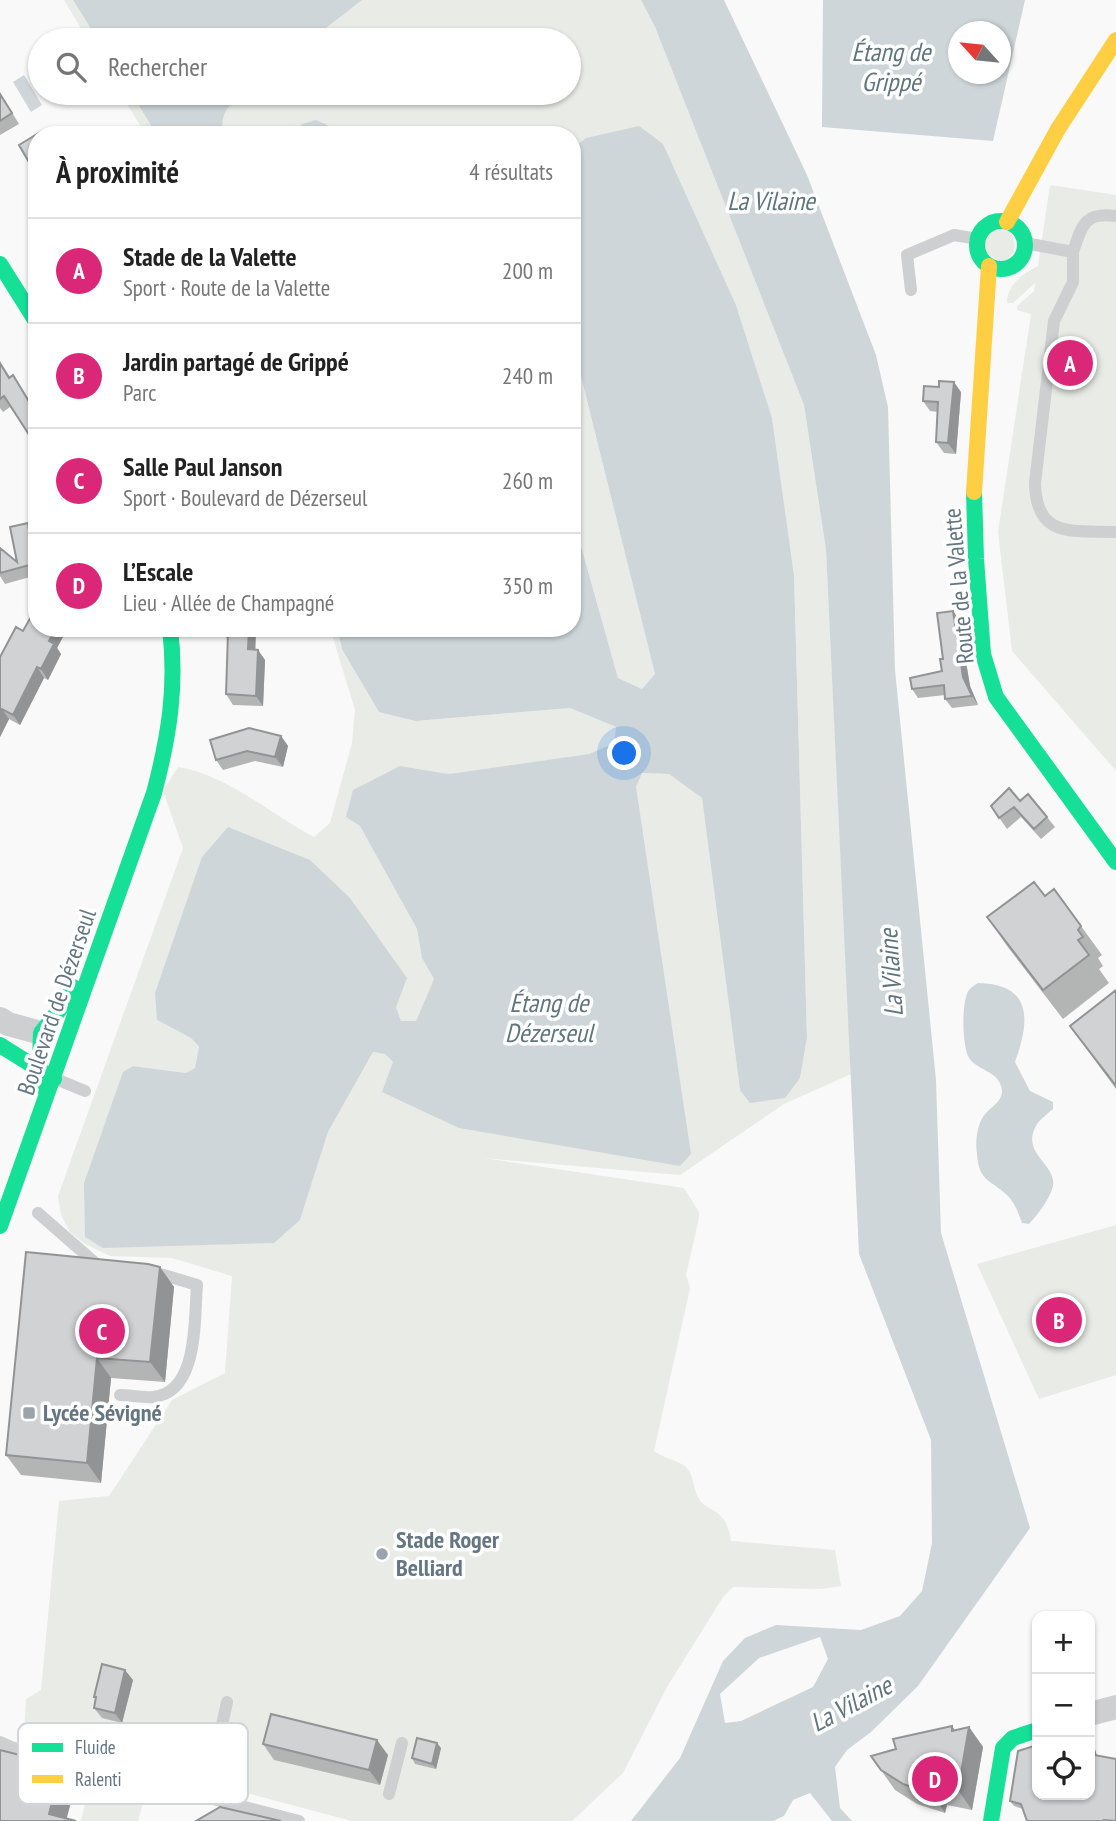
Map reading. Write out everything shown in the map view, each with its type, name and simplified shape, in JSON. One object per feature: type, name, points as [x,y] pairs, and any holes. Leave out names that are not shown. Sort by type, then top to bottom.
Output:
[{"type":"street","points":[[1007,222],[1066,113],[1116,40]]},
{"type":"street","points":[[996,221],[1007,222],[1020,231],[1025,243],[1020,260],[1013,266],[997,269],[981,259],[978,239],[987,225],[996,221]]},
{"type":"street","points":[[0,264],[28,309]]},
{"type":"street","name":"Route de la Valette","points":[[989,266],[974,477],[976,559],[983,654],[996,697],[1116,862]]},
{"type":"street","name":"Boulevard de Dézerseul","points":[[0,1190],[47,1075],[154,793],[170,716],[174,676],[171,637]]},
{"type":"street","name":"Boulevard de Dézerseul","points":[[0,1226],[47,1075],[41,1033],[67,1000],[154,793]]},
{"type":"street","points":[[0,1018],[8,1024],[41,1033]]},
{"type":"street","points":[[0,1045],[47,1075]]},
{"type":"street","points":[[1095,1713],[1116,1707]]},
{"type":"street","points":[[991,1821],[1003,1748],[1013,1737],[1032,1731]]},
{"type":"lane","points":[[1116,216],[1099,214],[1085,222],[1073,252],[1073,282],[1054,321],[1035,483],[1037,506],[1046,519],[1056,526],[1073,533],[1116,532]]},
{"type":"lane","points":[[911,290],[907,256],[954,234],[978,239]]},
{"type":"lane","points":[[1025,243],[1073,252]]},
{"type":"lane","points":[[47,1075],[85,1091]]},
{"type":"lane","points":[[38,1213],[100,1268],[113,1269]]},
{"type":"lane","points":[[120,1395],[154,1397],[173,1390],[186,1376],[191,1355],[197,1285],[164,1275],[138,1272]]},
{"type":"lane","points":[[222,1723],[227,1702]]},
{"type":"lane","points":[[0,1742],[18,1749]]},
{"type":"lane","points":[[389,1794],[402,1743]]},
{"type":"lane","points":[[233,1804],[299,1821]]},
{"type":"shaded area","points":[[64,0],[73,0],[90,28],[81,28]]},
{"type":"shaded area","points":[[362,0],[641,0],[655,27],[804,405],[826,550],[851,1074],[784,1104],[680,1175],[483,1158],[684,1188],[699,1212],[699,1218],[686,1275],[690,1288],[654,1451],[687,1468],[700,1501],[725,1521],[731,1541],[835,1550],[841,1586],[821,1589],[733,1587],[723,1597],[667,1687],[623,1773],[572,1821],[352,1821],[248,1793],[248,1723],[25,1723],[26,1699],[41,1690],[59,1501],[109,1496],[172,1400],[225,1373],[232,1276],[172,1258],[110,1256],[85,1244],[70,1232],[61,1215],[58,1196],[183,848],[163,791],[178,767],[214,778],[314,837],[330,823],[352,743],[355,710],[333,637],[339,637],[342,649],[416,721],[570,708],[616,727],[614,743],[589,754],[449,774],[400,766],[360,826],[417,929],[422,958],[434,979],[416,1021],[401,1021],[396,1007],[157,1020],[191,1038],[199,1048],[195,1068],[186,1073],[134,1066],[300,1220],[328,1132],[373,1052],[385,1054],[393,1062],[636,787],[641,773],[669,774],[702,798],[740,1090],[800,1078],[807,1038],[794,575],[772,418],[736,305],[663,145],[586,138],[581,142],[581,126],[223,126],[224,115],[231,105],[581,105],[581,28],[326,28]]},
{"type":"shaded area","points":[[127,105],[138,105],[151,126],[141,126]]},
{"type":"shaded area","points":[[1050,185],[1116,195],[1116,771],[1012,651],[998,532],[1031,314],[1017,310],[1017,306],[1034,291],[1035,283],[1013,303],[1007,303],[1016,281],[1038,266]]},
{"type":"shaded area","points":[[995,229],[1010,232],[1014,241],[1013,253],[1003,263],[984,252],[985,238]]},
{"type":"shaded area","points":[[581,376],[655,674],[642,689],[618,678],[581,546]]},
{"type":"shaded area","points":[[1116,1225],[1116,1375],[1039,1399],[977,1264]]},
{"type":"shaded area","points":[[85,1804],[142,1804],[138,1821],[81,1821]]},
{"type":"water","points":[[73,0],[362,0],[326,28],[90,28]]},
{"type":"water","name":"La Vilaine","points":[[641,0],[724,0],[807,175],[876,355],[888,407],[895,670],[936,1080],[941,1233],[1030,1528],[918,1686],[871,1732],[847,1750],[835,1767],[840,1808],[852,1821],[832,1821],[810,1793],[793,1800],[784,1816],[773,1821],[631,1821],[680,1758],[723,1661],[745,1638],[776,1625],[861,1630],[900,1616],[922,1591],[932,1543],[931,1440],[859,1254],[826,550],[804,405],[655,27]],"holes":[[[820,1637],[828,1659],[813,1687],[741,1721],[725,1723],[720,1694],[759,1658]]]},
{"type":"water","name":"Étang de Grippé","points":[[823,0],[1025,0],[1011,62],[1011,21],[948,21],[948,84],[1006,84],[993,141],[822,127]]},
{"type":"water","points":[[24,75],[28,82],[28,105],[42,105],[31,112],[13,82]]},
{"type":"water","points":[[138,105],[231,105],[224,115],[223,126],[151,126]]},
{"type":"water","points":[[316,120],[329,126],[300,126]]},
{"type":"water","name":"Étang de Dézerseul","points":[[639,126],[663,144],[736,305],[772,418],[794,575],[807,1038],[800,1078],[785,1098],[750,1103],[740,1090],[702,798],[669,774],[642,773],[636,787],[691,1154],[680,1166],[459,1128],[382,1092],[393,1062],[385,1054],[373,1052],[328,1132],[300,1220],[274,1243],[103,1248],[85,1237],[84,1183],[123,1072],[133,1066],[186,1073],[195,1068],[199,1047],[191,1038],[157,1020],[155,993],[202,857],[228,827],[310,860],[350,898],[407,978],[396,1007],[401,1021],[416,1021],[434,979],[422,958],[417,929],[360,826],[346,817],[353,790],[400,766],[449,774],[589,754],[614,743],[616,727],[570,708],[416,721],[379,712],[342,649],[339,637],[581,637],[581,546],[618,678],[642,689],[655,674],[581,376],[581,142],[586,138]]},
{"type":"water","points":[[978,983],[996,985],[1009,990],[1018,998],[1024,1019],[1015,1062],[1030,1091],[1053,1102],[1053,1109],[1037,1124],[1032,1143],[1050,1171],[1053,1186],[1040,1211],[1029,1224],[1022,1223],[1012,1201],[986,1179],[978,1163],[976,1145],[979,1125],[999,1100],[1002,1091],[995,1077],[969,1058],[965,1044],[963,1024],[966,996]]},
{"type":"building","points":[[0,94],[12,113],[0,121]]},
{"type":"building","points":[[28,140],[28,160],[19,145]]},
{"type":"building","points":[[0,363],[9,378],[13,375],[28,400],[28,433],[4,396],[0,399]]},
{"type":"building","points":[[939,381],[954,382],[948,443],[936,442],[938,402],[923,401],[924,386],[939,387]]},
{"type":"building","points":[[28,523],[28,565],[0,573],[0,548],[17,562],[10,527]]},
{"type":"building","points":[[953,611],[963,677],[972,696],[945,699],[944,685],[912,689],[910,678],[942,671],[937,613]]},
{"type":"building","points":[[28,622],[28,637],[51,637],[49,641],[54,644],[41,669],[37,667],[13,715],[2,709],[0,713],[0,657],[16,627],[23,631]]},
{"type":"building","points":[[228,637],[249,637],[248,649],[258,650],[256,696],[226,694]]},
{"type":"building","points":[[249,728],[281,736],[275,757],[247,751],[216,760],[210,740]]},
{"type":"building","points":[[1009,788],[1020,801],[1028,794],[1047,817],[1034,829],[1014,807],[999,818],[991,806]]},
{"type":"building","points":[[1034,882],[1045,896],[1054,889],[1081,926],[1078,930],[1083,937],[1078,940],[1089,955],[1043,990],[987,917]]},
{"type":"building","points":[[1116,990],[1116,1086],[1070,1026]]},
{"type":"building","points":[[26,1252],[160,1267],[150,1362],[97,1358],[87,1463],[6,1455]]},
{"type":"building","points":[[102,1664],[125,1670],[115,1713],[94,1708]]},
{"type":"building","points":[[271,1714],[377,1740],[369,1770],[263,1744]]},
{"type":"building","points":[[952,1726],[952,1731],[969,1727],[958,1790],[933,1785],[931,1793],[903,1784],[881,1770],[871,1756],[896,1749],[893,1739]]},
{"type":"building","points":[[417,1738],[437,1743],[432,1764],[412,1758]]},
{"type":"building","points":[[1032,1747],[1032,1800],[1095,1800],[1095,1755],[1116,1759],[1116,1821],[1027,1821],[1021,1804],[1010,1801],[1018,1751]]},
{"type":"building","points":[[0,1750],[18,1755],[18,1804],[52,1804],[49,1814],[76,1821],[0,1821]]},
{"type":"building","points":[[220,1807],[281,1821],[196,1821]]},
{"type":"traffic: fast","points":[[1001,221],[1018,228],[1025,245],[1018,262],[1001,269],[984,262],[977,245],[984,228],[1001,221]]},
{"type":"traffic: fast","points":[[0,264],[28,309]]},
{"type":"traffic: fast","points":[[974,492],[983,654],[996,697],[1116,862]]},
{"type":"traffic: fast","points":[[0,1226],[154,793],[170,711],[173,671],[171,637]]},
{"type":"traffic: fast","points":[[34,1087],[40,1060],[41,1033],[67,1000],[73,987]]},
{"type":"traffic: fast","points":[[0,1045],[54,1079]]},
{"type":"traffic: fast","points":[[991,1821],[1003,1748],[1013,1738],[1032,1732]]},
{"type":"traffic: slow","points":[[1007,222],[1058,129],[1116,40]]},
{"type":"traffic: slow","points":[[974,492],[989,266]]},
{"type":"place","name":"Stade de la Valette","points":[[1070,363]]},
{"type":"place","name":"Jardin partagé de Grippé","points":[[1059,1320]]},
{"type":"place","name":"Salle Paul Janson","points":[[102,1331]]},
{"type":"place","name":"Lycée Sévigné","points":[[29,1413]]},
{"type":"place","name":"Stade Roger Belliard","points":[[382,1554]]},
{"type":"place","name":"L’Escale","points":[[935,1779]]}]
